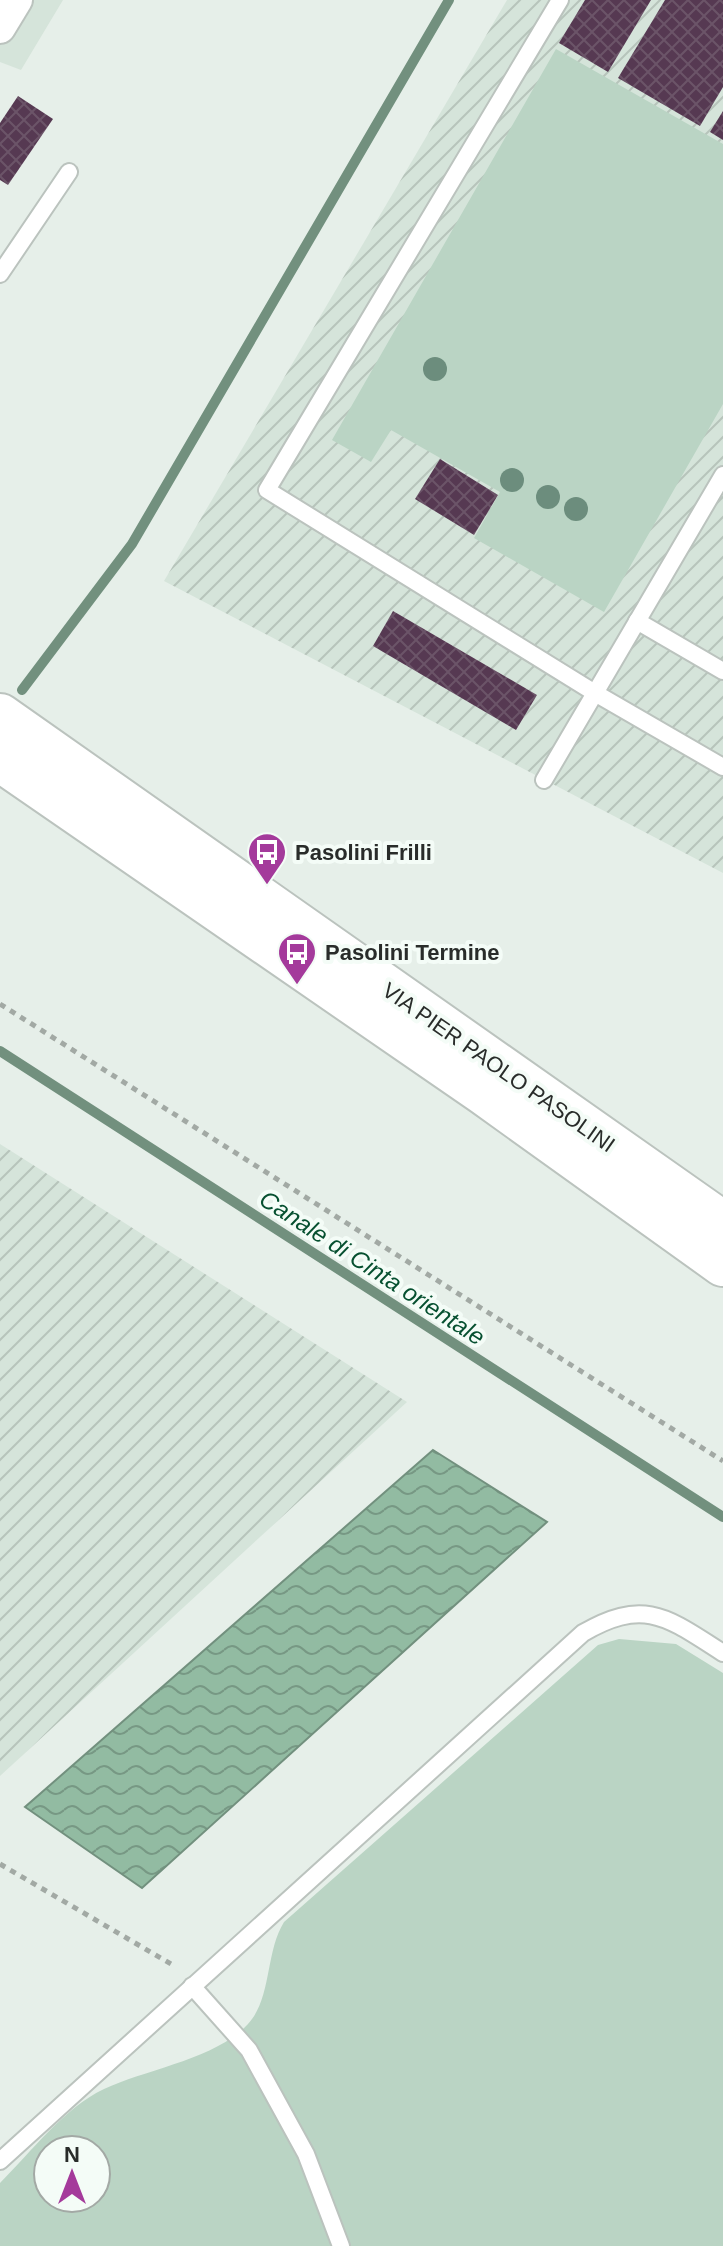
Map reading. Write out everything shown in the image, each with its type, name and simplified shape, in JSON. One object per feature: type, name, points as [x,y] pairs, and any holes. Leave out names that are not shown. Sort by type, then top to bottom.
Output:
[{"type":"main road","name":"VIA PIER PAOLO PASOLINI","points":[[0,716],[723,1224]]},
{"type":"main road","name":"VIA PIER PAOLO PASOLINI","points":[[0,759],[483,1092],[723,1264]]},
{"type":"street","points":[[0,28],[17,0]]},
{"type":"lane","points":[[560,0],[267,490],[595,693],[723,767]]},
{"type":"lane","points":[[0,274],[69,172]]},
{"type":"lane","points":[[544,780],[723,475]]},
{"type":"lane","points":[[637,621],[723,671]]},
{"type":"lane","points":[[0,2161],[583,1633],[609,1618],[632,1612],[654,1614],[683,1626],[723,1653]]},
{"type":"lane","points":[[192,1986],[249,2050],[306,2154],[341,2246]]},
{"type":"path","points":[[0,1004],[723,1461]]},
{"type":"path","points":[[0,1864],[171,1964]]},
{"type":"shaded area","points":[[0,0],[63,0],[21,70],[0,62]]},
{"type":"shaded area","points":[[507,0],[723,0],[723,873],[164,581]]},
{"type":"shaded area","points":[[556,49],[723,144],[723,404],[604,612],[474,538],[500,492],[391,430],[371,462],[332,440]]},
{"type":"shaded area","points":[[0,1144],[407,1402],[0,1776]]},
{"type":"shaded area","points":[[619,1639],[676,1644],[723,1673],[723,2246],[0,2246],[0,2183],[32,2150],[32,2214],[112,2214],[112,2134],[47,2134],[89,2097],[121,2082],[200,2055],[234,2036],[248,2024],[261,2001],[274,1947],[284,1922],[598,1645]]},
{"type":"water","points":[[433,1450],[547,1522],[142,1888],[25,1807]]},
{"type":"building","points":[[585,0],[651,0],[608,72],[559,43]]},
{"type":"building","points":[[665,0],[723,0],[723,87],[700,126],[618,78]]},
{"type":"building","points":[[18,96],[53,119],[8,185],[0,180],[0,123]]},
{"type":"building","points":[[723,111],[723,140],[710,132]]},
{"type":"building","points":[[440,459],[498,495],[474,535],[415,499]]},
{"type":"building","points":[[393,611],[537,695],[516,730],[373,646]]},
{"type":"waterway","points":[[22,690],[132,544],[449,0]]},
{"type":"waterway","name":"Canale di Cinta orientale","points":[[0,1051],[723,1517]]},
{"type":"place","name":"Pasolini Frilli","points":[[267,886]]},
{"type":"place","name":"Pasolini Termine","points":[[297,986]]}]
